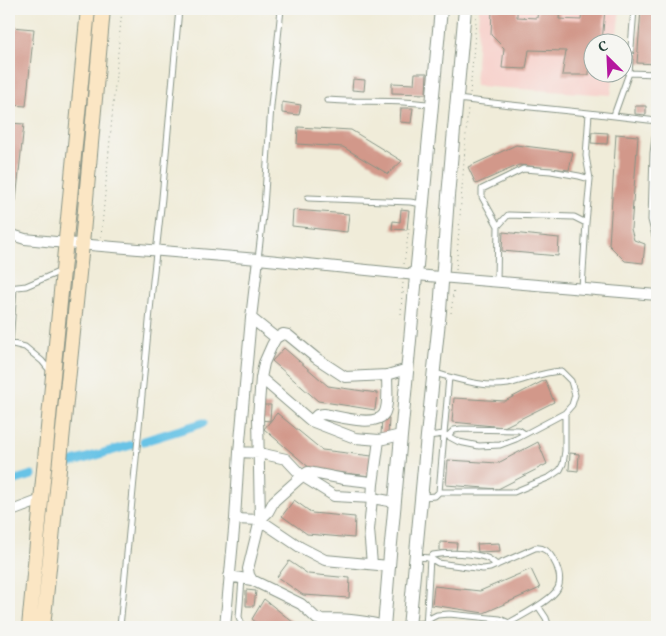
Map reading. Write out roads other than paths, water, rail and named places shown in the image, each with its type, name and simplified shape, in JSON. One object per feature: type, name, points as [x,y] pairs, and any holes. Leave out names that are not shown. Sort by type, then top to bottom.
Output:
[{"type":"main road","points":[[29,627],[88,9]]},
{"type":"main road","points":[[43,627],[82,244],[103,9]]},
{"type":"street","points":[[229,576],[247,579],[301,604],[317,620],[348,619],[384,627],[415,294],[410,274],[424,204],[442,9]]},
{"type":"street","points":[[409,625],[442,276],[463,99],[465,9]]},
{"type":"street","points":[[9,234],[25,239],[66,243],[657,295]]},
{"type":"street","points":[[225,627],[236,519],[239,452],[251,318],[258,259]]},
{"type":"street","points":[[251,318],[276,338]]},
{"type":"street","points":[[247,579],[260,520],[258,417],[261,378],[264,363],[276,338],[284,334],[288,335],[316,358],[345,377],[387,375],[408,369]]},
{"type":"street","points":[[311,421],[317,415],[324,414],[366,421],[379,419],[385,410],[387,375]]},
{"type":"street","points":[[261,378],[311,421],[355,438],[379,440],[401,435]]},
{"type":"street","points":[[372,564],[369,530],[379,440]]},
{"type":"street","points":[[239,452],[258,453],[286,459],[302,476],[334,496],[372,498],[395,502]]},
{"type":"street","points":[[260,520],[268,512],[274,501],[308,472],[374,484]]},
{"type":"street","points":[[9,512],[41,500]]},
{"type":"street","points":[[236,519],[260,520],[300,547],[325,560],[389,566]]},
{"type":"lane","points":[[120,627],[179,9]]},
{"type":"lane","points":[[258,259],[281,9]]},
{"type":"lane","points":[[632,32],[634,9]]},
{"type":"lane","points":[[634,73],[657,74]]},
{"type":"lane","points":[[614,115],[625,82]]},
{"type":"lane","points":[[463,99],[657,121]]},
{"type":"lane","points":[[327,100],[418,102],[433,105]]},
{"type":"lane","points":[[582,288],[590,179],[586,156],[589,113]]},
{"type":"lane","points":[[657,125],[652,153],[651,220],[654,236],[657,237]]},
{"type":"lane","points":[[497,281],[498,226],[482,197],[482,189],[524,169],[551,171],[590,179]]},
{"type":"lane","points":[[308,198],[424,204]]},
{"type":"lane","points":[[498,226],[508,215],[574,217],[586,223]]},
{"type":"lane","points":[[53,374],[42,361],[25,347],[10,344],[12,288],[26,286],[63,270]]},
{"type":"lane","points":[[434,373],[478,384],[507,384],[548,372],[561,371],[572,381],[575,395],[572,405],[566,413],[500,446],[480,446],[459,442],[446,435]]},
{"type":"lane","points":[[422,497],[435,496],[439,492],[446,435],[449,377]]},
{"type":"lane","points":[[439,492],[514,492],[550,477],[560,470],[563,464],[566,413]]},
{"type":"lane","points":[[427,436],[446,435],[454,430],[461,429],[518,430],[525,434]]},
{"type":"lane","points":[[416,557],[430,558],[438,563],[483,569],[490,568],[535,548],[548,551],[558,566],[560,577],[558,588],[538,606],[501,627]]},
{"type":"lane","points":[[430,558],[433,555],[440,554],[466,555],[486,558],[497,565]]},
{"type":"lane","points":[[426,625],[430,558]]},
{"type":"lane","points":[[243,627],[239,617],[247,579]]},
{"type":"lane","points":[[538,606],[546,618],[549,627]]},
{"type":"lane","points":[[426,625],[431,618],[437,615],[449,614],[500,618],[509,623]]},
{"type":"lane","points":[[409,625],[435,627]]},
{"type":"waterway","points":[[144,441],[203,423]]},
{"type":"waterway","points":[[73,462],[131,445]]},
{"type":"waterway","points":[[9,482],[32,475]]}]
